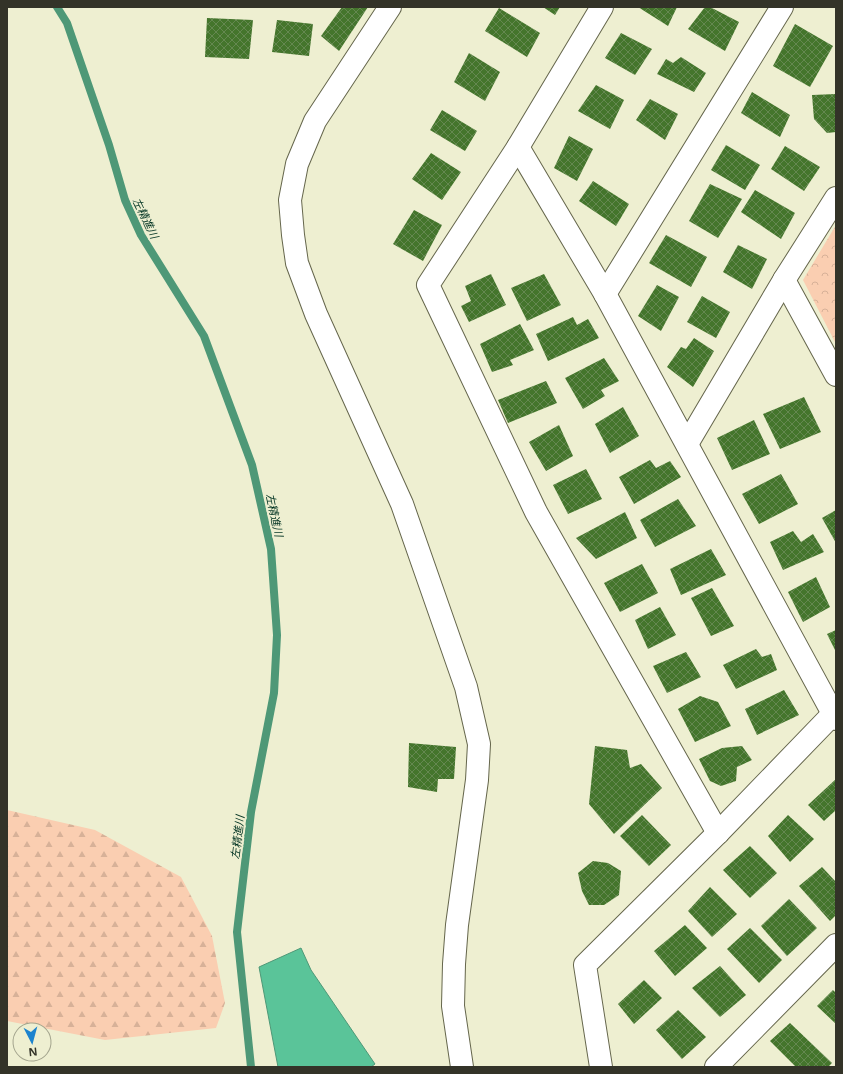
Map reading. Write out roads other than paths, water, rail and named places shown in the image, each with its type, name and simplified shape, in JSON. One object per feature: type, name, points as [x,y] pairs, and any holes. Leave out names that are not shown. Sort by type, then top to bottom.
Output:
[{"type":"street","points":[[390,7],[315,121],[297,164],[290,200],[297,263],[316,314],[402,504],[466,687],[480,744],[477,780],[457,925],[454,964],[453,1006],[462,1067]]},
{"type":"street","points":[[602,7],[518,147],[428,285],[536,512],[718,833]]},
{"type":"street","points":[[605,294],[782,7]]},
{"type":"street","points":[[518,147],[605,294],[834,717],[585,965],[601,1067]]},
{"type":"street","points":[[687,444],[784,280],[836,198]]},
{"type":"street","points":[[784,280],[836,375]]},
{"type":"street","points":[[716,1067],[836,945]]},
{"type":"waterway","name":"左精進川","points":[[57,7],[67,23],[109,145],[125,200],[141,235],[204,336],[252,465],[271,549],[277,635],[274,693],[251,812],[237,932],[251,1067]]}]
